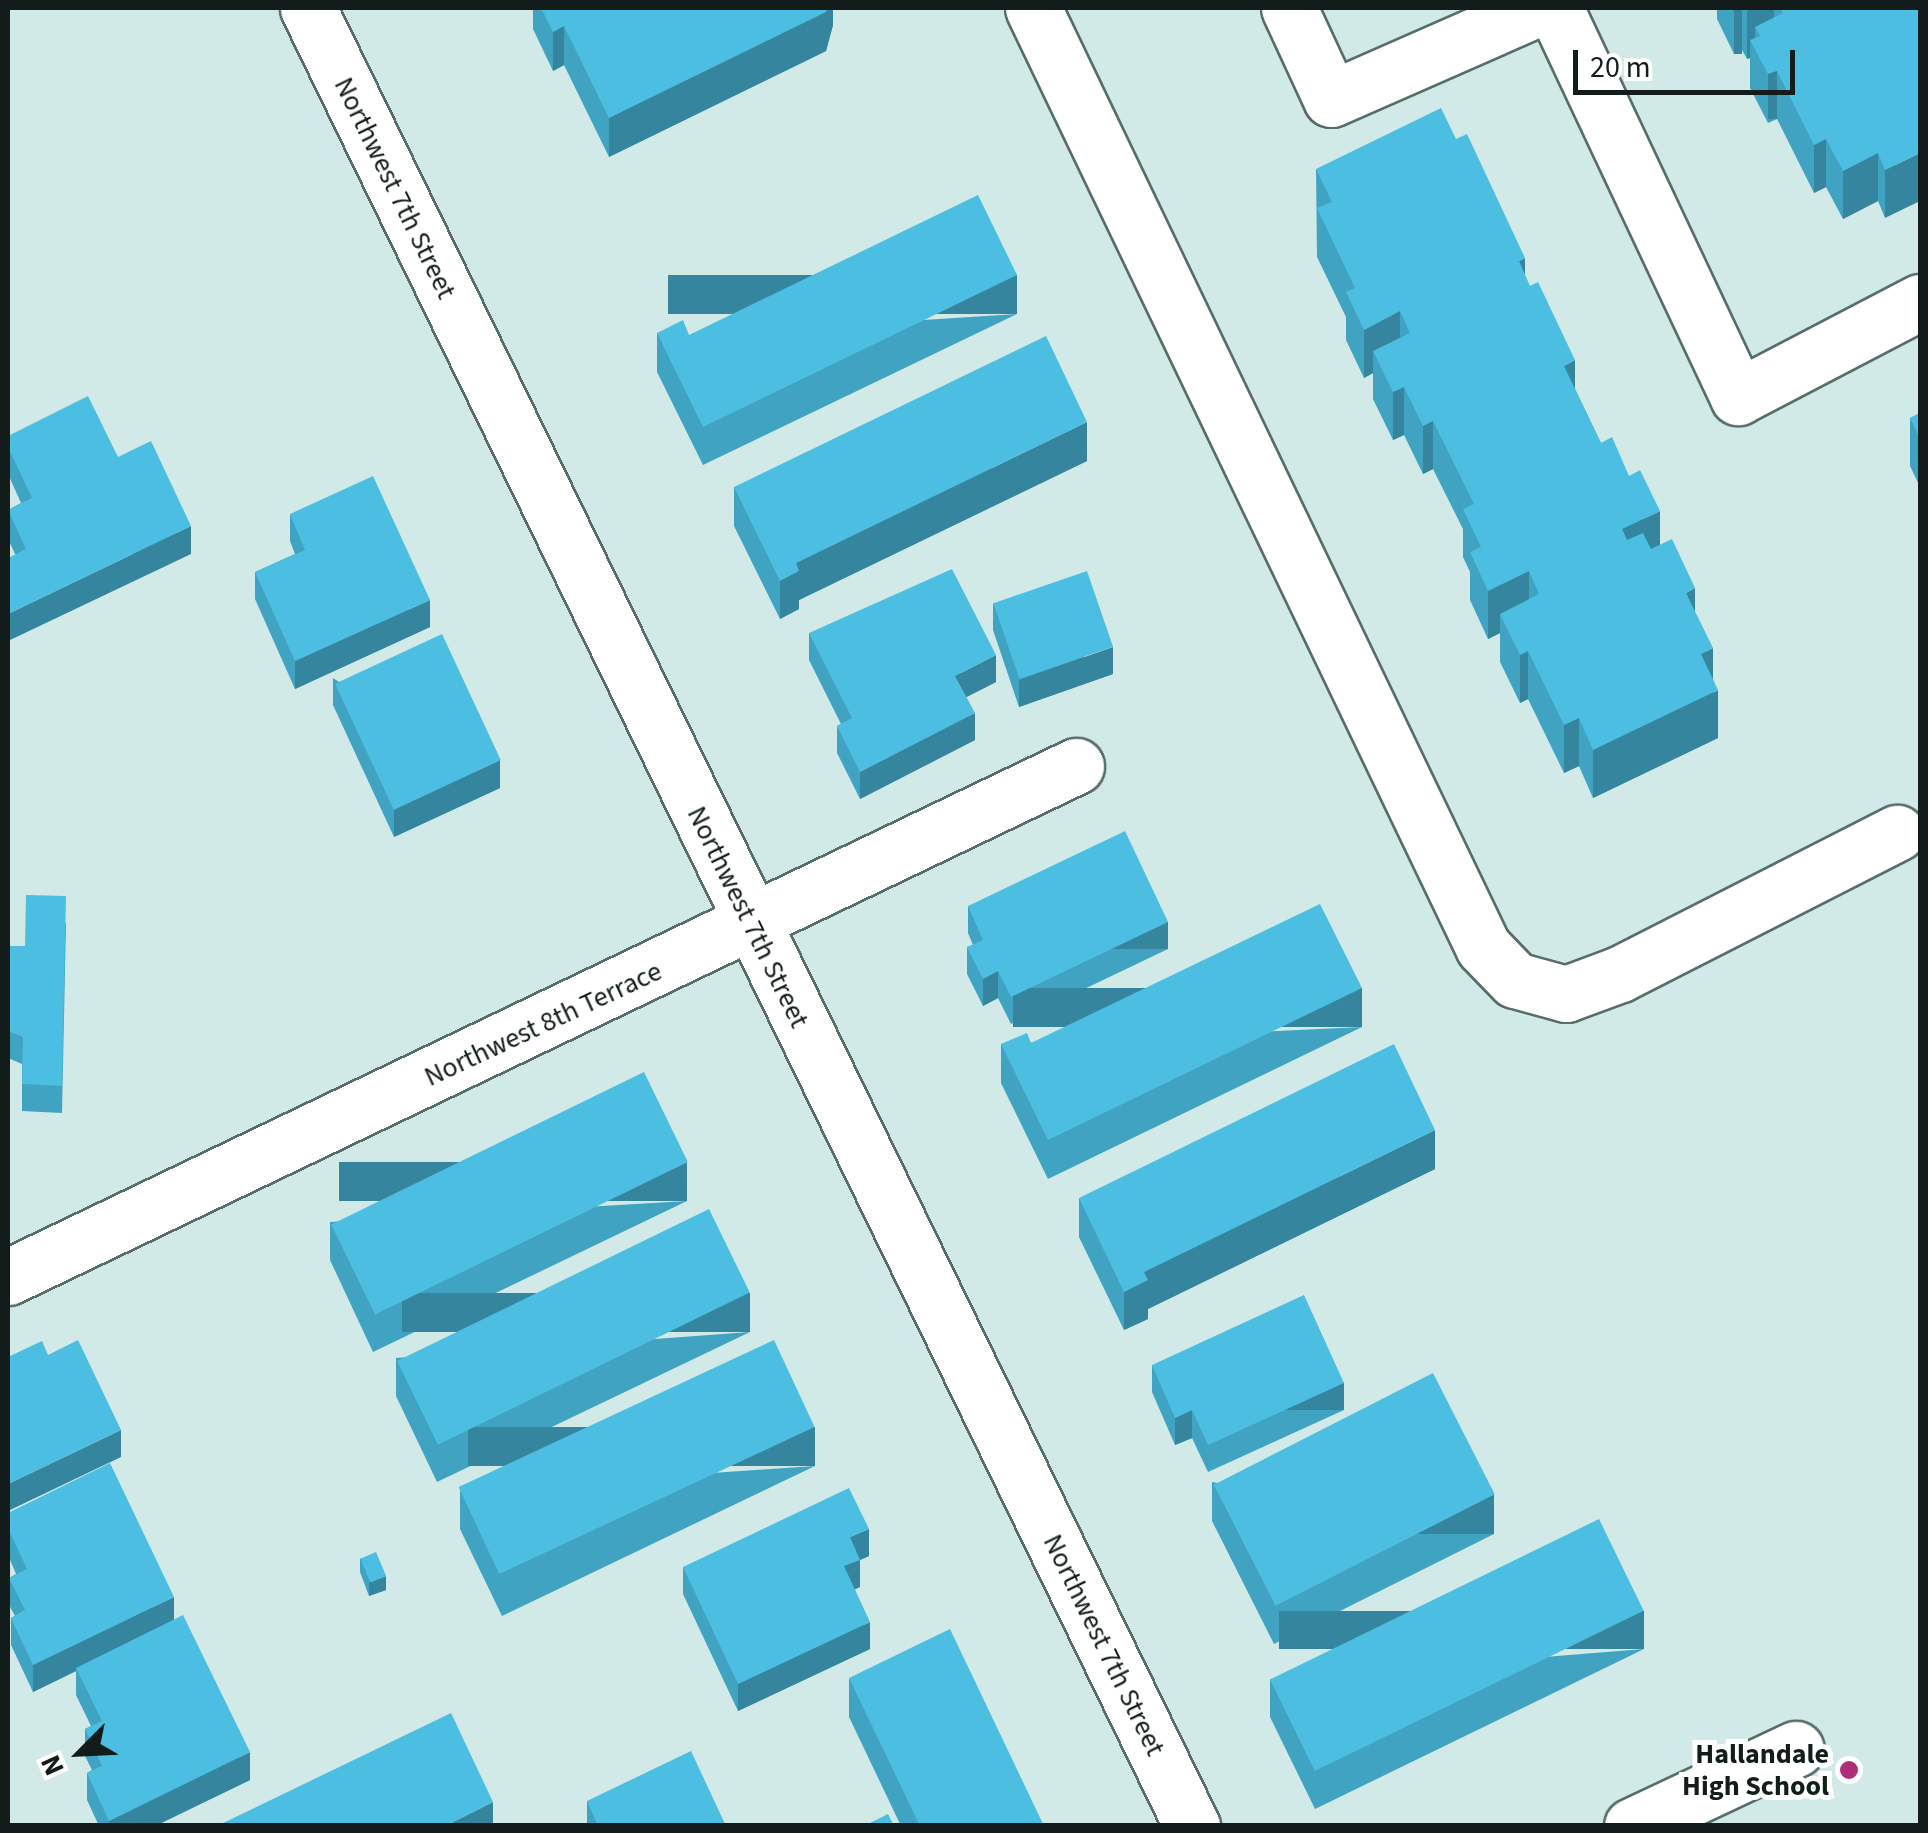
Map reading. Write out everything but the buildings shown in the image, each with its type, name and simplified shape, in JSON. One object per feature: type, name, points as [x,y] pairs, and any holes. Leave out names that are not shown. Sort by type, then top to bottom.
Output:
[{"type":"street","name":"Northwest 7th Street","points":[[308,8],[1192,1826]]},
{"type":"street","points":[[1033,8],[1483,947],[1516,980],[1566,994],[1602,981],[1898,834]]},
{"type":"street","points":[[1288,8],[1332,100],[1538,8]]},
{"type":"street","points":[[1555,8],[1738,397],[1920,302]]},
{"type":"street","name":"Northwest 8th Terrace","points":[[8,1277],[752,926],[1076,766]]},
{"type":"street","points":[[1632,1826],[1796,1749]]},
{"type":"place","name":"Hallandale High School","points":[[1849,1770]]}]
